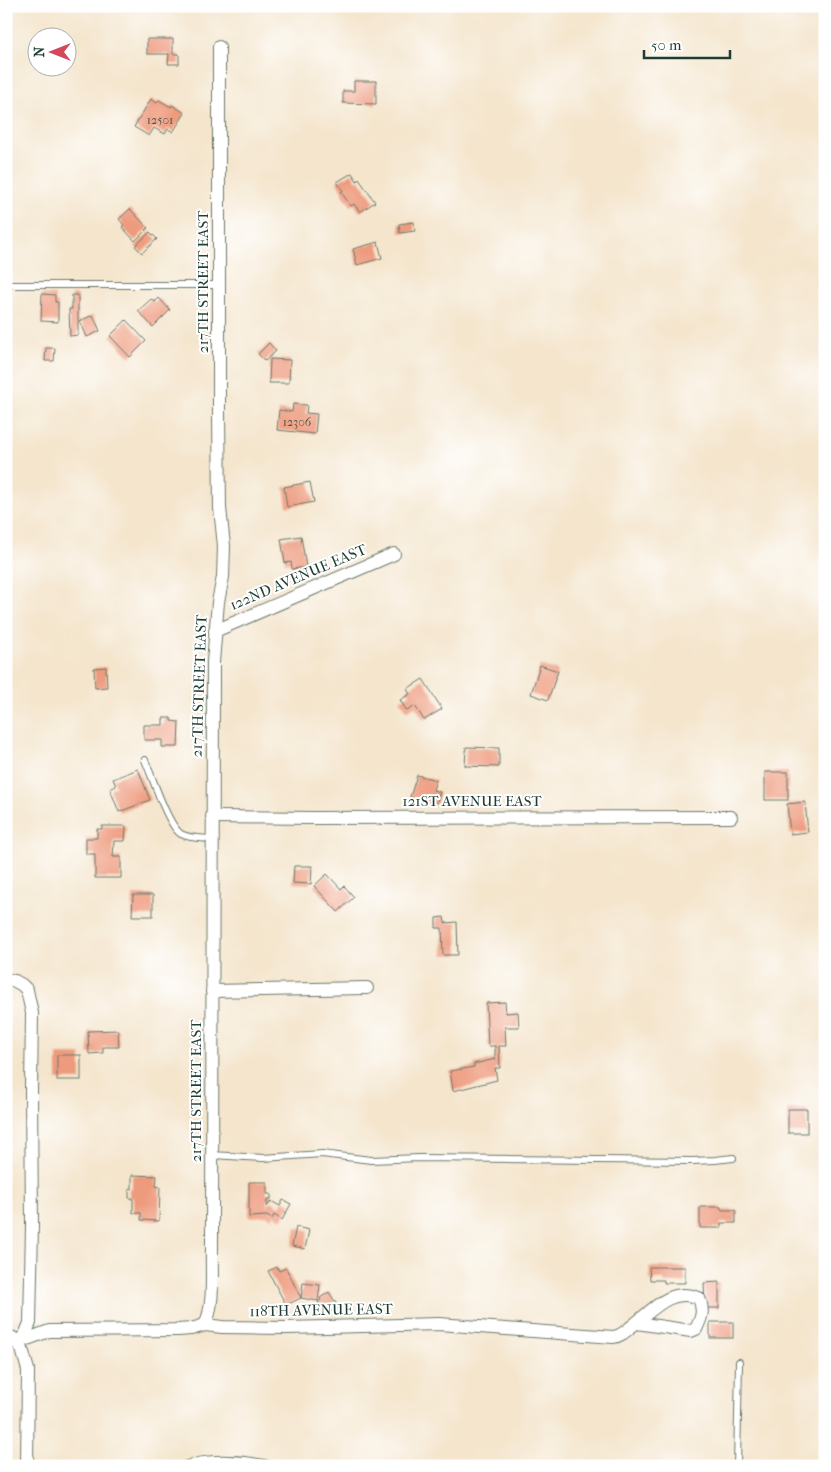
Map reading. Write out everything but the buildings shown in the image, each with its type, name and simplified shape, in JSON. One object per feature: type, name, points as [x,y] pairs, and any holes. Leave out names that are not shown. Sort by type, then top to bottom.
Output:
[{"type":"street","name":"217TH STREET EAST","points":[[204,1325],[210,1306],[213,662],[215,631],[223,577],[224,546],[220,498],[219,47]]},
{"type":"street","name":"122ND AVENUE EAST","points":[[215,631],[394,554]]},
{"type":"street","name":"121ST AVENUE EAST","points":[[212,817],[732,817]]},
{"type":"street","points":[[6,979],[15,981],[27,990],[32,1013],[30,1324],[25,1335],[17,1343]]},
{"type":"street","points":[[212,991],[367,988]]},
{"type":"street","name":"118TH AVENUE EAST","points":[[17,1343],[49,1331],[178,1330],[204,1325],[287,1328],[439,1324],[613,1337],[618,1336],[666,1298],[690,1295],[700,1298],[703,1306],[701,1318],[696,1329],[691,1330],[637,1322]]},
{"type":"street","points":[[6,1335],[13,1338],[22,1349],[28,1370],[27,1466]]},
{"type":"lane","points":[[6,285],[219,285]]},
{"type":"lane","points":[[145,760],[172,825],[181,834],[190,837],[212,839]]},
{"type":"lane","points":[[212,1155],[263,1158],[332,1154],[371,1160],[426,1158],[693,1161],[733,1158]]},
{"type":"lane","points":[[737,1466],[739,1362]]},
{"type":"lane","points":[[182,1466],[206,1459],[248,1460],[274,1466]]}]
